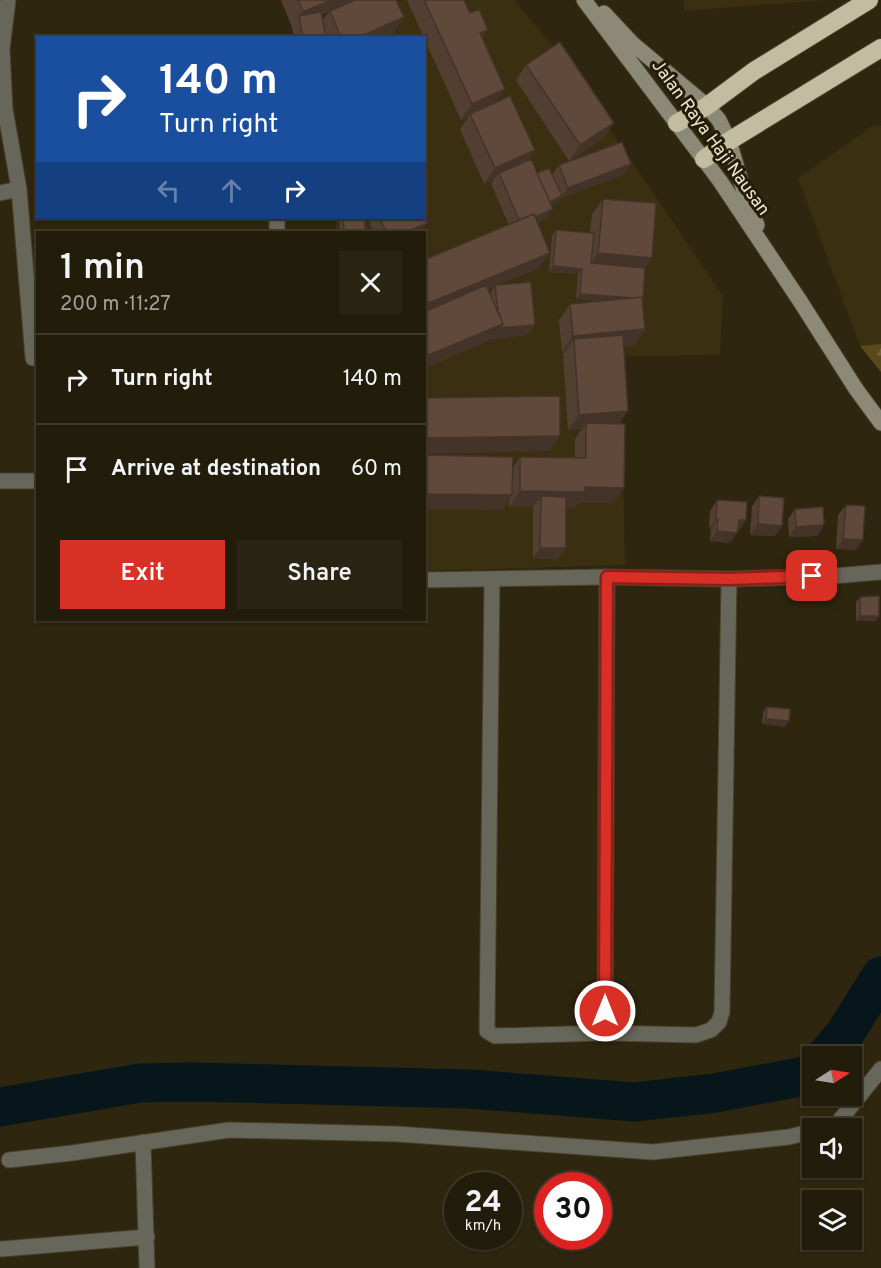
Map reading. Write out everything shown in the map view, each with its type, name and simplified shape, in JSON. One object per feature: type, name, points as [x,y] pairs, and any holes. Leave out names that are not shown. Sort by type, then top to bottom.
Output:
[{"type":"highway","points":[[677,123],[707,106],[754,71],[869,0]]},
{"type":"highway","points":[[704,159],[729,141],[881,48]]},
{"type":"main road","name":"Jalan Raya Haji Nausan","points":[[584,0],[704,159],[856,389],[881,423]]},
{"type":"main road","name":"Jalan Raya Haji Nausan","points":[[592,0],[633,44],[707,106],[719,120],[729,141],[746,198],[761,234],[800,301]]},
{"type":"street","points":[[8,0],[2,49],[5,109],[19,189],[33,358],[36,359]]},
{"type":"street","points":[[0,193],[19,189]]},
{"type":"street","points":[[0,481],[36,481]]},
{"type":"street","points":[[426,580],[607,577],[729,579],[881,572]]},
{"type":"street","points":[[605,1033],[607,577]]},
{"type":"street","points":[[492,579],[487,1031],[495,1036],[605,1033],[696,1035],[711,1030],[720,1022],[729,579]]},
{"type":"street","points":[[842,1118],[881,1069]]},
{"type":"street","points":[[9,1160],[229,1130],[397,1134],[653,1152],[802,1134]]},
{"type":"street","points":[[143,1142],[147,1268]]},
{"type":"street","points":[[2,1249],[147,1236]]},
{"type":"shaded area","points":[[358,0],[514,0],[557,51],[723,296],[720,355],[621,356],[625,565],[426,571],[426,231],[336,231],[336,219],[426,219],[426,36],[318,36],[315,20]]},
{"type":"shaded area","points":[[684,0],[825,0],[684,11]]},
{"type":"shaded area","points":[[874,125],[881,126],[881,344],[860,346],[798,178]]},
{"type":"green space","points":[[881,344],[881,372],[860,346]]},
{"type":"building","points":[[298,0],[331,0],[303,12]]},
{"type":"building","points":[[355,0],[396,0],[404,17],[361,36],[340,36],[330,11]]},
{"type":"building","points":[[424,0],[464,0],[470,13],[479,9],[488,30],[480,33],[505,89],[472,104]]},
{"type":"building","points":[[321,12],[326,36],[303,36],[299,16]]},
{"type":"building","points":[[560,42],[614,123],[580,145],[526,65]]},
{"type":"building","points":[[510,96],[535,150],[495,168],[470,114]]},
{"type":"building","points":[[622,142],[631,164],[568,188],[559,165]]},
{"type":"building","points":[[531,159],[553,209],[535,217],[534,214],[519,220],[499,173]]},
{"type":"building","points":[[549,168],[562,196],[550,202],[537,173]]},
{"type":"building","points":[[603,199],[656,203],[652,258],[598,253]]},
{"type":"building","points":[[534,214],[550,253],[426,304],[426,259]]},
{"type":"building","points":[[343,219],[365,219],[365,231],[344,231]]},
{"type":"building","points":[[380,219],[425,219],[427,223],[409,231],[386,231]]},
{"type":"building","points":[[556,230],[594,233],[591,263],[645,268],[643,299],[642,297],[580,294],[582,269],[553,266]]},
{"type":"building","points":[[531,282],[535,325],[499,328],[503,324],[498,311],[495,285]]},
{"type":"building","points":[[486,285],[503,324],[426,356],[426,311]]},
{"type":"building","points":[[642,297],[645,329],[573,336],[570,304]]},
{"type":"building","points":[[623,335],[628,411],[579,415],[574,339]]},
{"type":"building","points":[[560,396],[560,436],[426,438],[426,398]]},
{"type":"building","points":[[586,423],[625,424],[624,488],[585,487],[585,492],[520,491],[520,457],[586,458]]},
{"type":"building","points":[[426,455],[513,457],[512,495],[426,494]]},
{"type":"building","points":[[541,496],[566,497],[566,548],[540,548]]},
{"type":"building","points":[[759,496],[784,498],[782,526],[758,524]]},
{"type":"building","points":[[717,500],[747,502],[746,520],[739,520],[737,533],[717,531]]},
{"type":"building","points":[[846,505],[865,506],[863,540],[843,539]]},
{"type":"building","points":[[823,507],[824,525],[796,527],[795,509]]},
{"type":"building","points":[[879,596],[879,616],[860,616],[860,597]]},
{"type":"building","points":[[767,707],[790,709],[789,721],[766,719]]},
{"type":"waterway","points":[[835,1046],[881,976]]},
{"type":"waterway","points":[[0,1107],[140,1083],[192,1082],[470,1089],[635,1102],[715,1093],[802,1077]]},
{"type":"route","points":[[605,1011],[607,577],[729,579],[812,576]]}]
